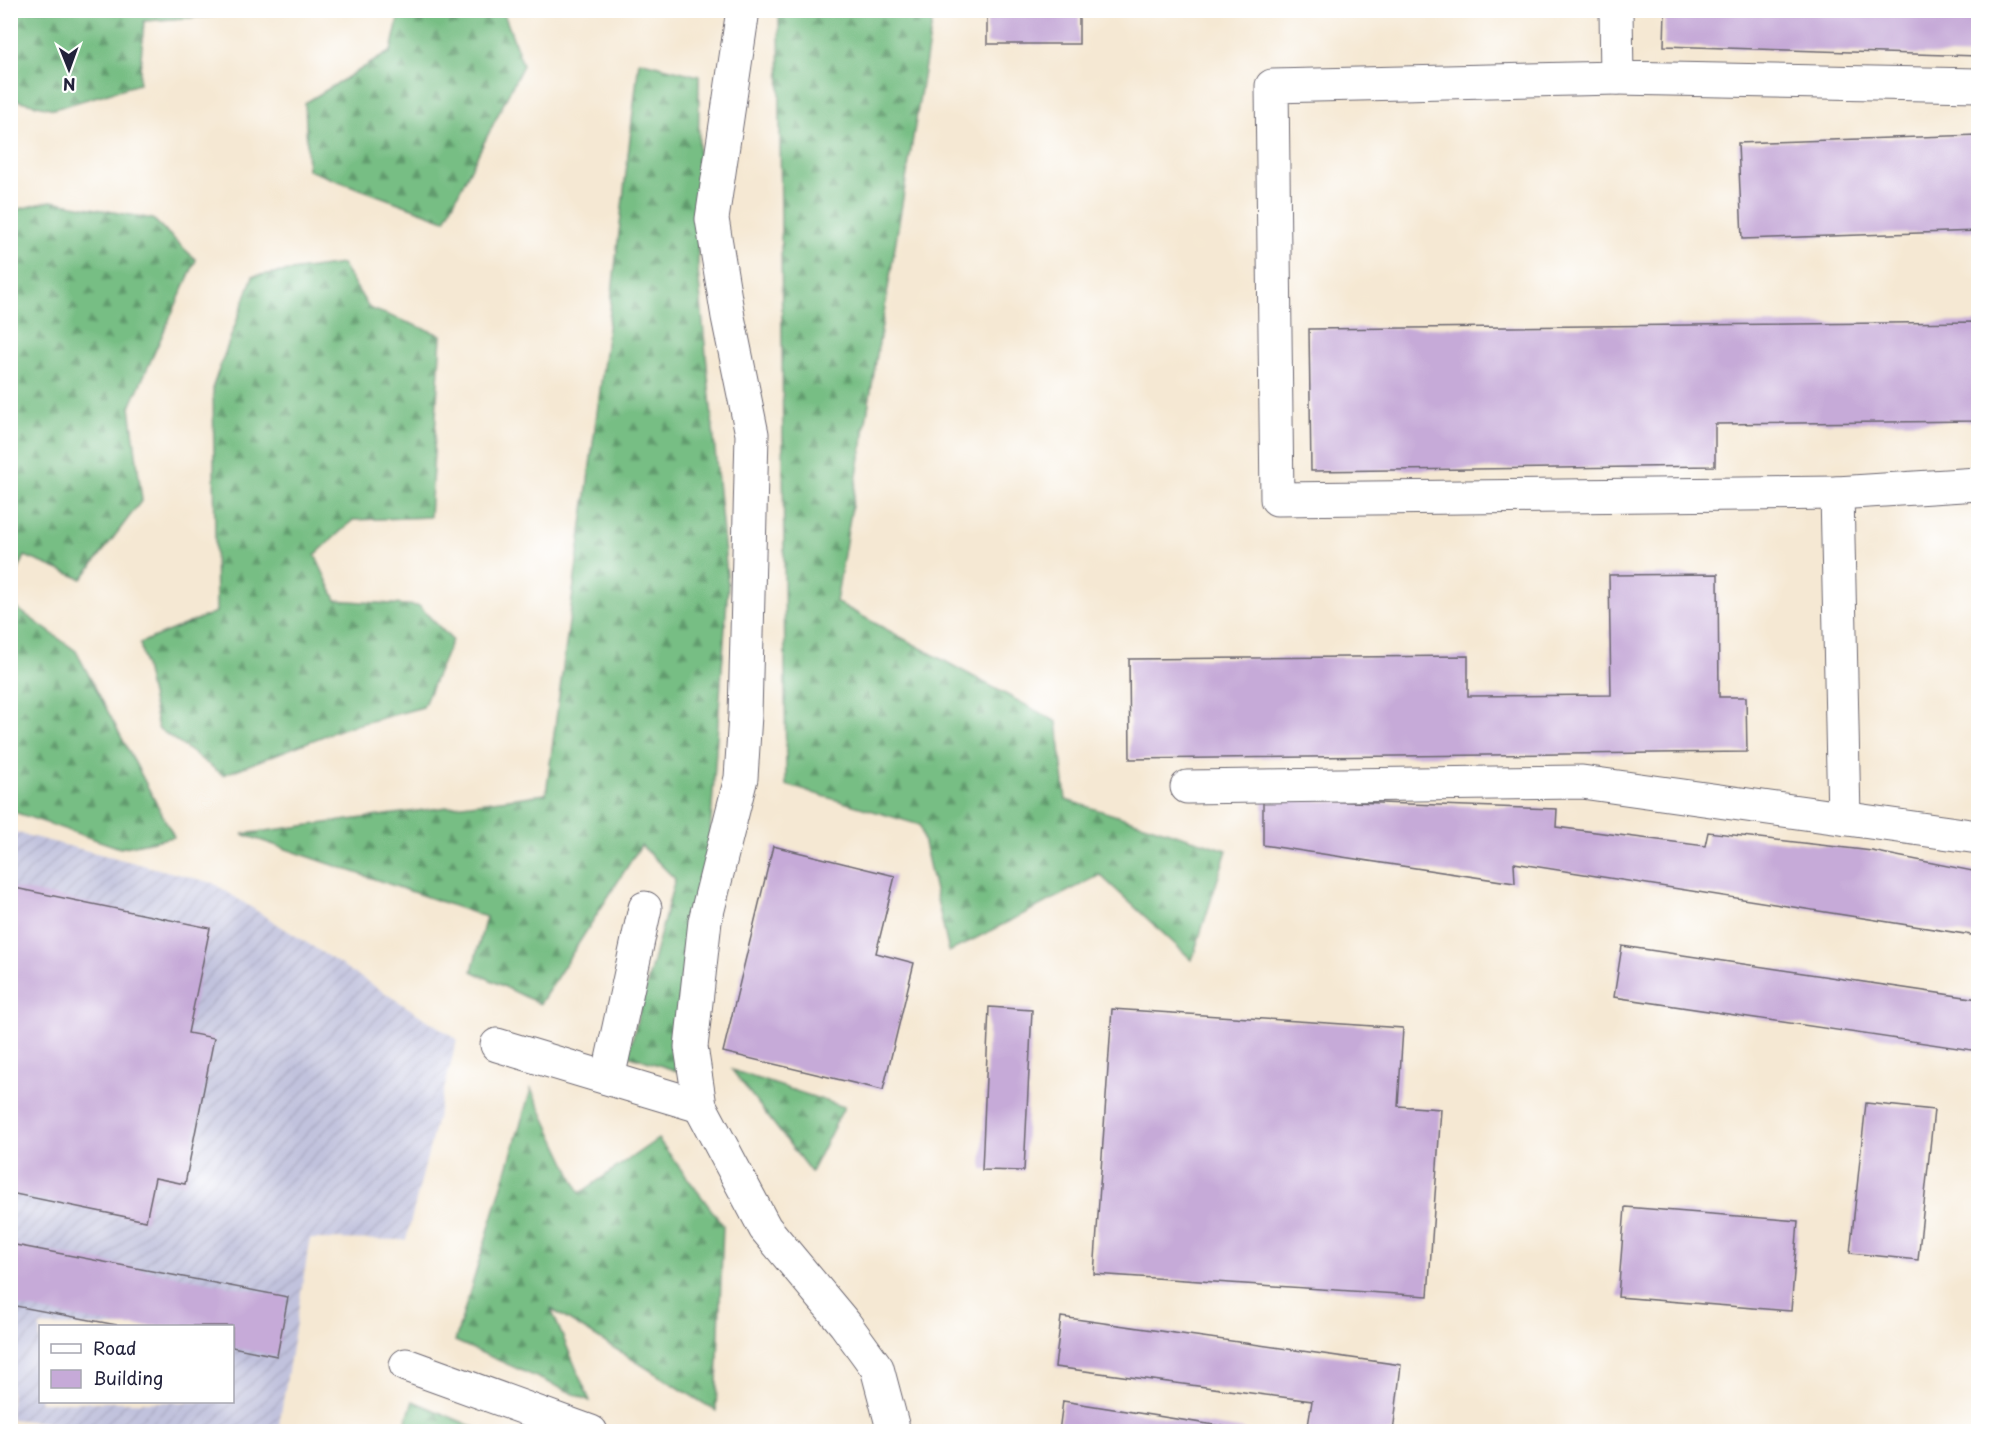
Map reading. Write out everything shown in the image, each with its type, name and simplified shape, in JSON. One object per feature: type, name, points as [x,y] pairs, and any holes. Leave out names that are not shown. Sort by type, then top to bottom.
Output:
[{"type":"street","points":[[743,10],[712,219],[728,317],[752,434],[745,715],[741,778],[703,933],[691,1047],[700,1106],[765,1228],[845,1324],[877,1368],[894,1431]]},
{"type":"street","points":[[1616,10],[1617,78]]},
{"type":"street","points":[[1978,85],[1617,78],[1272,86],[1277,499],[1837,493],[1978,483]]},
{"type":"street","points":[[1837,493],[1844,818]]},
{"type":"street","points":[[1187,787],[1582,782],[1978,837]]},
{"type":"street","points":[[608,1078],[645,908]]},
{"type":"street","points":[[497,1045],[700,1106]]},
{"type":"street","points":[[406,1365],[591,1431]]},
{"type":"shaded area","points":[[10,831],[213,883],[457,1039],[406,1240],[310,1239],[278,1431],[138,1432],[11,1419]]},
{"type":"green space","points":[[11,10],[215,11],[214,16],[144,21],[139,84],[54,109],[11,99]]},
{"type":"green space","points":[[400,11],[503,11],[523,65],[445,220],[308,170],[305,103],[391,51]]},
{"type":"green space","points":[[779,11],[934,11],[836,602],[1057,722],[1066,800],[1227,850],[1192,960],[1100,875],[949,952],[920,825],[786,785]]},
{"type":"green space","points":[[639,61],[699,76],[698,271],[728,586],[708,862],[680,982],[677,1071],[628,1055],[675,879],[641,845],[540,1004],[472,971],[486,917],[242,834],[546,794],[605,353]]},
{"type":"green space","points":[[51,201],[153,219],[196,260],[130,407],[142,500],[82,579],[25,556],[11,586],[11,211]]},
{"type":"green space","points":[[342,264],[369,308],[441,335],[430,517],[353,520],[315,555],[336,600],[419,606],[452,640],[423,707],[344,728],[223,775],[158,728],[140,643],[216,612],[213,386],[253,276]]},
{"type":"green space","points":[[11,604],[76,651],[174,837],[120,848],[11,811]]},
{"type":"green space","points":[[732,1070],[844,1107],[811,1172]]},
{"type":"green space","points":[[531,1089],[580,1193],[658,1139],[723,1225],[716,1411],[551,1309],[590,1401],[455,1341]]},
{"type":"green space","points":[[413,1401],[483,1431],[403,1431]]},
{"type":"building","points":[[987,10],[1079,10],[1079,44],[987,44]]},
{"type":"building","points":[[1665,10],[1978,10],[1978,56],[1664,46]]},
{"type":"building","points":[[1978,135],[1978,231],[1742,239],[1738,143]]},
{"type":"building","points":[[1978,322],[1978,421],[1715,424],[1715,466],[1311,471],[1309,329]]},
{"type":"building","points":[[1718,574],[1719,697],[1746,697],[1747,752],[1130,759],[1129,659],[1468,656],[1468,696],[1611,695],[1609,575]]},
{"type":"building","points":[[1263,799],[1557,809],[1556,827],[1705,846],[1708,832],[1872,851],[1978,872],[1978,936],[1514,863],[1515,883],[1263,845]]},
{"type":"building","points":[[773,846],[895,876],[876,953],[914,963],[883,1090],[723,1052]]},
{"type":"building","points":[[10,887],[210,928],[188,1033],[214,1038],[185,1184],[155,1178],[146,1221],[10,1193]]},
{"type":"building","points":[[1622,946],[1978,999],[1978,1051],[1614,997]]},
{"type":"building","points":[[989,1007],[1032,1010],[1024,1171],[982,1170]]},
{"type":"building","points":[[1112,1009],[1403,1028],[1398,1106],[1441,1109],[1428,1296],[1094,1274]]},
{"type":"building","points":[[1866,1103],[1934,1110],[1918,1260],[1850,1253]]},
{"type":"building","points":[[1625,1207],[1798,1221],[1791,1311],[1618,1297]]},
{"type":"building","points":[[10,1244],[288,1297],[277,1356],[234,1347],[234,1325],[117,1325],[10,1305]]},
{"type":"building","points":[[1061,1317],[1401,1365],[1393,1432],[1307,1432],[1312,1401],[1055,1367]]},
{"type":"building","points":[[1063,1401],[1245,1430],[1245,1432],[1059,1432]]}]
